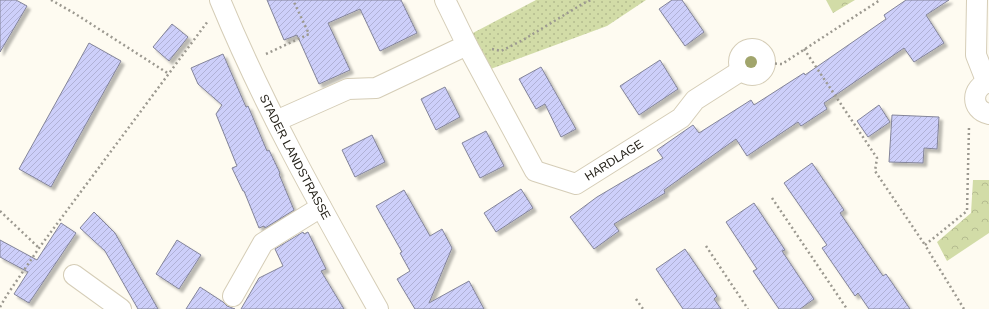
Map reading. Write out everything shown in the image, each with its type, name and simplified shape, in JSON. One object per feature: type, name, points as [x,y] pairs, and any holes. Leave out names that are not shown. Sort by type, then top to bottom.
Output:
[{"type":"street","name":"HARDLAGE","points":[[445,0],[467,45],[535,171],[576,184],[681,118],[695,100],[742,70],[740,57],[747,50],[754,49],[760,52],[764,57],[765,63]]},
{"type":"street","points":[[976,0],[976,55],[988,82],[980,86],[975,98],[983,110]]},
{"type":"street","name":"STADER LANDSTRASSE","points":[[221,2],[247,63],[276,121],[320,207],[378,309]]},
{"type":"street","points":[[276,121],[348,89],[376,88],[467,45]]},
{"type":"street","points":[[233,296],[263,243],[320,207]]},
{"type":"street","points":[[74,275],[121,309]]},
{"type":"path","points":[[51,0],[74,13],[169,74]]},
{"type":"path","points":[[247,63],[309,34],[293,0]]},
{"type":"path","points":[[467,45],[501,51],[523,40],[591,0]]},
{"type":"path","points":[[765,63],[782,64],[880,0]]},
{"type":"path","points":[[0,307],[39,248],[221,2]]},
{"type":"path","points":[[804,49],[877,158],[876,171],[925,245],[964,309]]},
{"type":"path","points":[[925,245],[967,211],[969,120],[983,110]]},
{"type":"path","points":[[772,198],[847,309]]},
{"type":"path","points":[[0,211],[39,248]]},
{"type":"path","points":[[706,246],[748,309]]},
{"type":"path","points":[[636,299],[642,309]]},
{"type":"green space","points":[[536,0],[646,0],[607,26],[488,70],[471,34]]},
{"type":"green space","points":[[826,0],[855,0],[833,13]]},
{"type":"green space","points":[[973,180],[989,180],[989,233],[947,261],[937,242],[971,213]]},
{"type":"building","points":[[0,0],[16,0],[27,6],[0,52]]},
{"type":"building","points":[[267,0],[401,0],[417,33],[380,51],[360,9],[328,23],[350,70],[319,84],[297,35],[284,40]]},
{"type":"building","points":[[672,0],[682,0],[704,32],[685,46],[659,9]]},
{"type":"building","points":[[906,0],[949,0],[926,15],[944,43],[914,62],[904,48],[824,103],[827,109],[801,126],[798,122],[747,156],[736,139],[664,190],[665,193],[614,224],[619,231],[594,249],[570,217],[597,197],[663,158],[657,150],[693,125],[699,133],[751,100],[754,105],[804,73],[805,75],[886,19],[884,15]]},
{"type":"building","points":[[172,24],[188,37],[169,61],[153,47]]},
{"type":"building","points":[[89,43],[121,61],[51,187],[19,169]]},
{"type":"building","points":[[223,54],[246,107],[248,106],[267,151],[269,150],[280,173],[279,174],[294,210],[265,228],[264,226],[259,228],[244,191],[232,168],[237,166],[216,114],[222,105],[198,84],[191,68]]},
{"type":"building","points":[[660,60],[678,89],[639,115],[620,86]]},
{"type":"building","points":[[541,67],[576,129],[561,137],[545,104],[536,109],[519,79]]},
{"type":"building","points":[[445,87],[460,117],[436,130],[421,99]]},
{"type":"building","points":[[879,105],[890,122],[868,137],[857,121]]},
{"type":"building","points":[[892,115],[939,117],[937,149],[924,148],[923,163],[889,162]]},
{"type":"building","points":[[486,131],[504,166],[480,178],[462,143]]},
{"type":"building","points":[[372,135],[385,162],[355,177],[342,150]]},
{"type":"building","points":[[812,163],[844,210],[840,213],[883,276],[886,274],[910,309],[869,309],[858,293],[855,296],[822,248],[827,245],[784,183]]},
{"type":"building","points":[[521,189],[533,208],[496,232],[484,213]]},
{"type":"building","points":[[404,190],[430,236],[442,229],[452,248],[429,303],[469,281],[484,309],[415,309],[397,279],[410,271],[400,253],[402,252],[376,206]]},
{"type":"building","points":[[754,203],[785,250],[782,251],[814,299],[800,309],[779,309],[753,271],[757,269],[726,222]]},
{"type":"building","points":[[94,212],[115,233],[158,309],[138,309],[105,251],[80,228]]},
{"type":"building","points":[[61,223],[76,233],[29,303],[14,294],[28,272],[0,257],[0,240],[37,260]]},
{"type":"building","points":[[303,232],[304,234],[308,232],[326,269],[321,271],[344,309],[241,309],[259,278],[283,266],[275,249]]},
{"type":"building","points":[[177,240],[201,255],[179,289],[156,274]]},
{"type":"building","points":[[685,249],[717,296],[714,299],[721,309],[683,309],[656,269]]},
{"type":"building","points":[[200,287],[227,306],[235,309],[186,309]]}]
